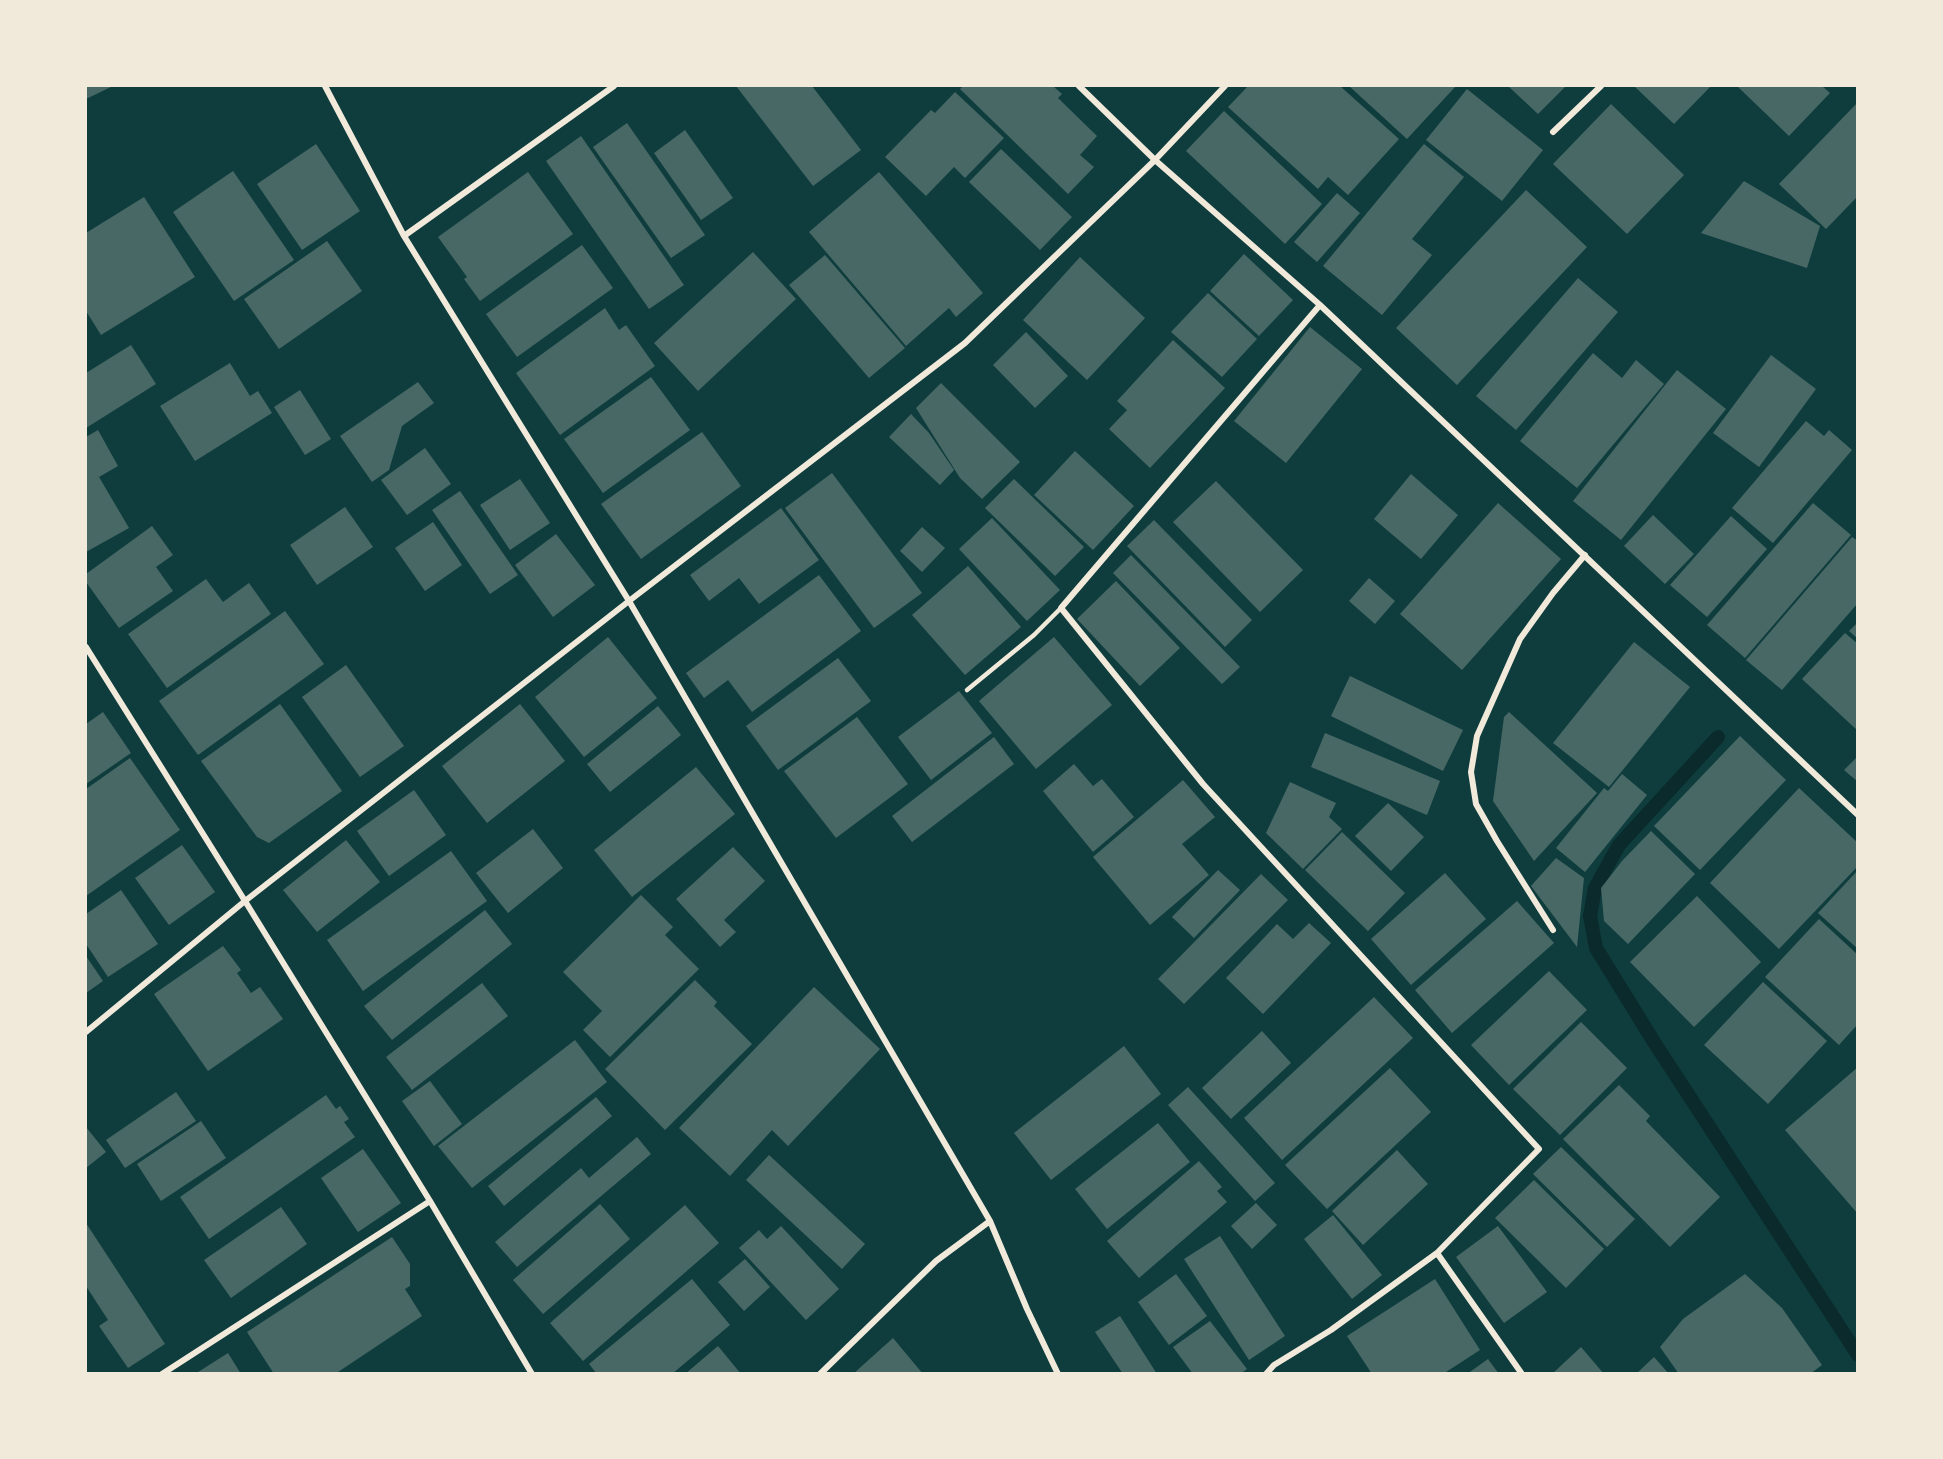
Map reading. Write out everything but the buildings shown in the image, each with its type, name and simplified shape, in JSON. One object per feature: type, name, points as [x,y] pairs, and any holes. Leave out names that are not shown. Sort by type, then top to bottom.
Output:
[{"type":"street","points":[[325,86],[404,236],[629,602],[990,1221],[1027,1309],[1058,1374]]},
{"type":"street","points":[[404,236],[614,86]]},
{"type":"street","points":[[1078,86],[1155,160],[1320,305],[1857,815]]},
{"type":"street","points":[[86,1032],[245,901],[965,343],[1155,160],[1226,86]]},
{"type":"street","points":[[1553,132],[1601,86]]},
{"type":"street","points":[[1266,1374],[1274,1365],[1331,1330],[1437,1253],[1539,1149],[1203,784],[1061,608],[1320,305]]},
{"type":"street","points":[[1553,930],[1476,804],[1471,772],[1477,736],[1520,639],[1552,593],[1585,555]]},
{"type":"street","points":[[86,647],[430,1201],[532,1374]]},
{"type":"street","points":[[162,1374],[430,1201]]},
{"type":"street","points":[[820,1374],[936,1261],[990,1221]]},
{"type":"street","points":[[1437,1253],[1522,1374]]},
{"type":"lane","points":[[967,690],[1034,635],[1061,608]]},
{"type":"waterway","points":[[1718,737],[1619,845],[1595,888],[1590,916],[1596,948],[1654,1042],[1858,1355]]}]
